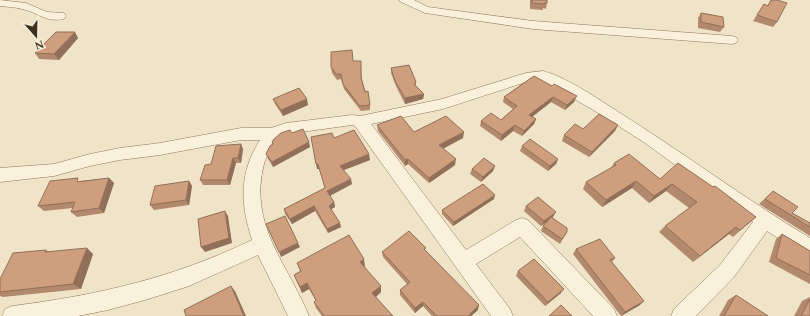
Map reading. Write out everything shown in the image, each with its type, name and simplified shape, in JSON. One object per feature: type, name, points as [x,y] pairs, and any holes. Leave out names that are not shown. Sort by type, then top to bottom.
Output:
[{"type":"street","points":[[405,0],[425,10],[533,24],[732,40]]},
{"type":"street","points":[[0,3],[26,6],[45,15],[60,16]]},
{"type":"street","points":[[0,175],[54,170],[90,160],[120,154],[160,149],[241,134],[272,134],[286,129],[352,120],[360,122],[443,104],[531,76],[543,75],[556,80],[600,106],[650,139],[765,220],[810,248]]},
{"type":"street","points":[[360,122],[503,316]]},
{"type":"street","points":[[272,134],[263,145],[255,165],[251,192],[254,220],[262,244],[299,316]]},
{"type":"street","points":[[681,316],[727,271],[765,220]]},
{"type":"street","points":[[463,262],[522,226],[607,316]]},
{"type":"street","points":[[12,316],[110,300],[165,285],[222,264],[262,244]]},
{"type":"building","points":[[532,0],[547,0],[547,3],[532,3]]},
{"type":"building","points":[[771,0],[787,3],[777,22],[757,15],[764,4],[768,6]]},
{"type":"building","points":[[701,13],[723,17],[724,27],[701,22]]},
{"type":"building","points":[[56,32],[75,32],[54,54],[35,53]]},
{"type":"building","points":[[352,50],[353,61],[361,61],[361,78],[365,92],[368,91],[370,105],[360,106],[343,84],[341,74],[336,74],[331,67],[331,52]]},
{"type":"building","points":[[409,65],[416,82],[414,84],[424,94],[405,98],[395,81],[391,68]]},
{"type":"building","points":[[534,76],[552,86],[554,84],[577,96],[567,105],[553,97],[529,115],[536,119],[524,131],[515,125],[502,135],[481,121],[491,113],[501,120],[517,106],[504,97]]},
{"type":"building","points":[[299,88],[307,99],[281,110],[273,99]]},
{"type":"building","points":[[599,114],[618,125],[592,152],[564,135],[575,124],[583,129]]},
{"type":"building","points":[[401,116],[414,132],[446,116],[464,132],[439,145],[456,159],[429,178],[408,159],[405,160],[377,125]]},
{"type":"building","points":[[303,129],[309,142],[272,162],[266,154],[270,146],[273,144],[272,142],[274,139],[281,133],[290,130],[292,133]]},
{"type":"building","points":[[354,130],[369,154],[340,166],[351,179],[327,191],[334,202],[329,206],[340,223],[327,229],[314,206],[290,219],[284,209],[325,188],[318,164],[316,164],[311,137],[332,133],[334,138]]},
{"type":"building","points":[[530,139],[558,159],[550,166],[522,146]]},
{"type":"building","points":[[241,144],[238,158],[233,158],[227,180],[200,180],[205,165],[211,164],[216,146]]},
{"type":"building","points":[[629,154],[660,179],[678,163],[713,187],[715,186],[756,217],[740,230],[736,227],[700,256],[665,226],[697,202],[672,184],[654,196],[636,181],[606,200],[586,182],[616,165],[614,163]]},
{"type":"building","points":[[484,158],[495,166],[483,177],[472,169]]},
{"type":"building","points":[[78,178],[77,182],[109,178],[99,208],[71,212],[75,202],[38,206],[50,181]]},
{"type":"building","points":[[189,181],[186,200],[150,205],[155,186]]},
{"type":"building","points":[[483,184],[495,195],[454,222],[442,210]]},
{"type":"building","points":[[773,191],[798,207],[792,213],[810,223],[810,227],[765,199]]},
{"type":"building","points":[[538,197],[556,212],[544,221],[526,206]]},
{"type":"building","points":[[225,211],[229,238],[201,247],[198,219]]},
{"type":"building","points":[[285,216],[298,243],[279,252],[266,224]]},
{"type":"building","points":[[551,217],[567,228],[567,232],[562,239],[543,226]]},
{"type":"building","points":[[409,231],[426,248],[424,249],[479,305],[468,316],[437,316],[423,302],[415,308],[400,290],[410,282],[382,252]]},
{"type":"building","points":[[782,234],[810,251],[810,275],[776,258]]},
{"type":"building","points":[[349,235],[364,259],[360,262],[381,286],[372,293],[393,316],[324,316],[314,302],[316,300],[307,283],[300,287],[294,275],[301,271],[297,263]]},
{"type":"building","points":[[600,239],[615,258],[610,260],[644,301],[625,312],[576,249]]},
{"type":"building","points":[[87,248],[73,284],[0,292],[0,279],[13,253]]},
{"type":"building","points":[[534,259],[564,289],[548,302],[518,271]]},
{"type":"building","points":[[231,286],[244,316],[186,316],[184,310]]},
{"type":"building","points":[[736,295],[768,316],[724,316]]},
{"type":"building","points":[[810,299],[810,316],[801,316]]},
{"type":"building","points":[[561,305],[572,316],[549,316]]}]
